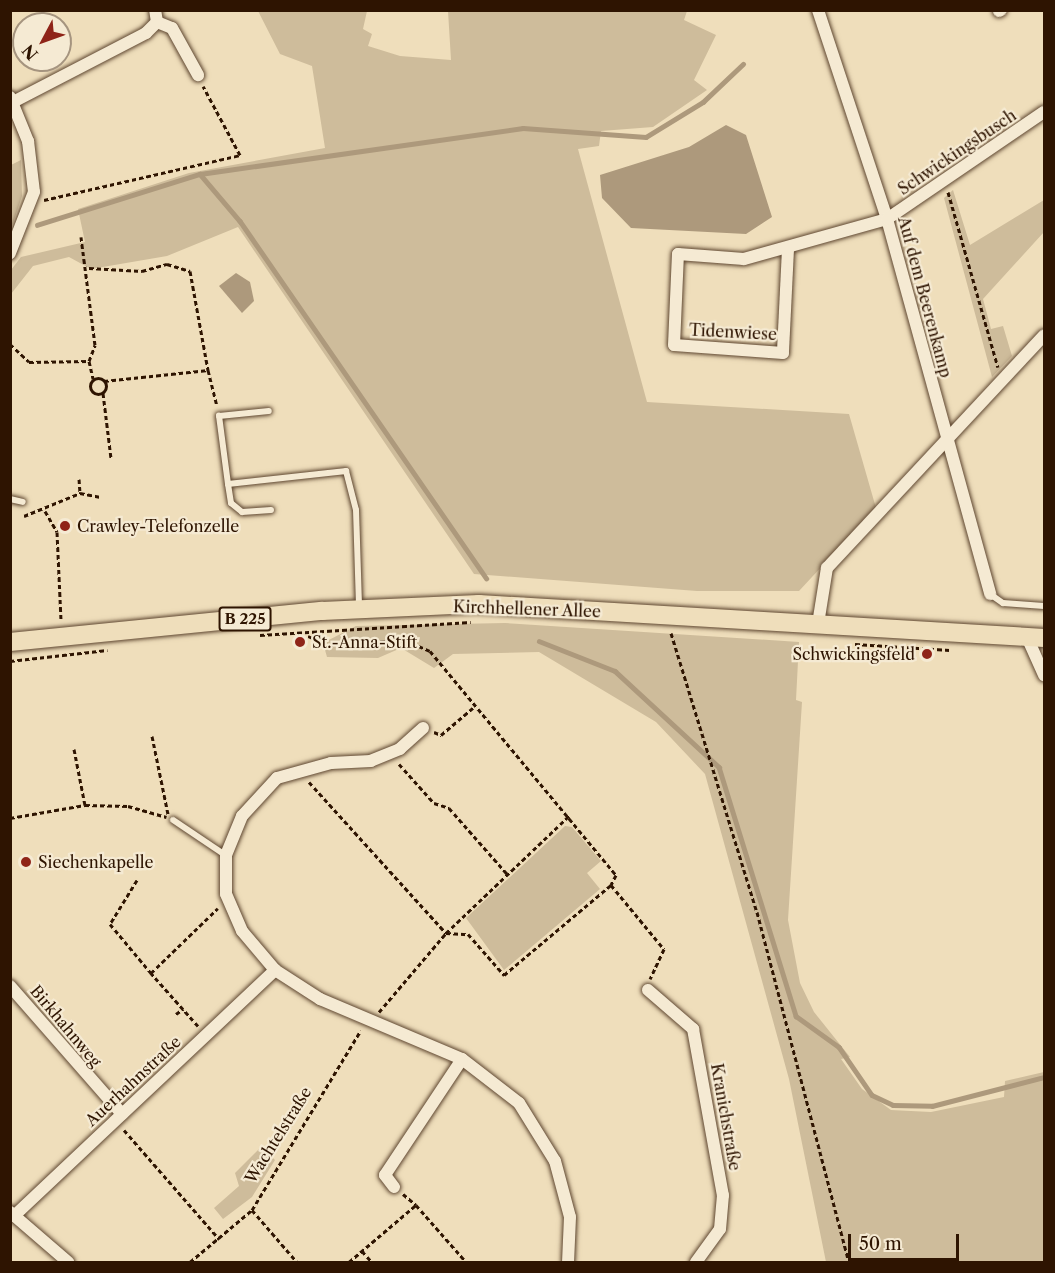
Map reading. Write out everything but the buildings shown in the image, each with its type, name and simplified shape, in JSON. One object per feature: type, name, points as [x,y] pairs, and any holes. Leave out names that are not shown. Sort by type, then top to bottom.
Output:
[{"type":"main road","name":"Kirchhellener Allee","points":[[10,642],[359,609],[479,604],[1036,638]]},
{"type":"street","name":"Auf dem Beerenkamp","points":[[820,11],[887,219],[946,442],[990,594]]},
{"type":"street","points":[[10,253],[31,204],[28,141],[12,99],[146,33],[156,16],[172,28],[198,75]]},
{"type":"street","name":"Schwickingsbusch","points":[[887,219],[1044,112]]},
{"type":"street","name":"Tidenwiese","points":[[788,249],[783,353],[674,345],[678,254],[744,259],[788,249],[887,219]]},
{"type":"street","points":[[818,624],[827,568],[1044,335]]},
{"type":"street","points":[[1036,638],[1044,675]]},
{"type":"street","points":[[423,728],[390,754],[298,770],[277,778],[254,797],[226,855],[228,899],[242,931],[275,970],[320,999],[462,1059],[519,1103],[555,1161],[570,1217],[568,1263]]},
{"type":"street","name":"Auerhahnstraße","points":[[12,1214],[275,970]]},
{"type":"street","name":"Birkhahnweg","points":[[10,986],[119,1117]]},
{"type":"street","name":"Kranichstraße","points":[[648,990],[693,1029],[719,1173],[720,1229],[696,1263]]},
{"type":"street","points":[[394,1187],[385,1175],[462,1059]]},
{"type":"street","points":[[12,1214],[68,1263]]},
{"type":"lane","points":[[269,411],[219,416],[231,503],[242,512],[271,510]]},
{"type":"lane","points":[[228,484],[346,471],[356,510],[359,609]]},
{"type":"lane","points":[[10,499],[23,502]]},
{"type":"lane","points":[[990,594],[1003,603],[1044,606]]},
{"type":"lane","points":[[171,819],[226,855]]},
{"type":"path","points":[[31,204],[240,155],[198,75]]},
{"type":"path","points":[[945,181],[1001,381]]},
{"type":"path","points":[[81,237],[89,268],[95,345],[89,361],[93,379],[92,392],[103,393]]},
{"type":"path","points":[[89,268],[142,271],[173,264],[190,271],[219,416]]},
{"type":"path","points":[[10,344],[29,362],[89,361]]},
{"type":"path","points":[[93,379],[104,381],[208,370]]},
{"type":"path","points":[[104,381],[103,393],[111,458]]},
{"type":"path","points":[[79,479],[80,493]]},
{"type":"path","points":[[24,516],[45,511],[80,493],[101,497]]},
{"type":"path","points":[[45,511],[57,532],[61,621]]},
{"type":"path","points":[[252,635],[307,636],[477,622]]},
{"type":"path","points":[[660,632],[683,633]]},
{"type":"path","points":[[671,633],[757,912],[849,1263]]},
{"type":"path","points":[[298,770],[446,933],[468,934],[504,975],[611,885],[616,875],[569,816],[419,644],[328,645],[307,636]]},
{"type":"path","points":[[851,644],[918,652],[960,649]]},
{"type":"path","points":[[10,661],[118,649]]},
{"type":"path","points":[[423,728],[441,735],[475,706]]},
{"type":"path","points":[[10,818],[85,805],[128,806],[171,819],[152,736]]},
{"type":"path","points":[[74,749],[85,805]]},
{"type":"path","points":[[390,754],[434,803],[449,808],[508,875]]},
{"type":"path","name":"Wachtelstraße","points":[[297,1263],[252,1210],[370,1019],[446,933],[569,816]]},
{"type":"path","points":[[137,880],[110,924],[206,1035]]},
{"type":"path","points":[[611,885],[664,950],[651,967],[648,990]]},
{"type":"path","points":[[151,974],[228,899]]},
{"type":"path","points":[[176,1014],[183,1009]]},
{"type":"path","points":[[119,1117],[219,1239]]},
{"type":"path","points":[[349,1263],[416,1204],[466,1263]]},
{"type":"path","points":[[190,1263],[252,1210]]},
{"type":"path","points":[[362,1251],[372,1263]]},
{"type":"shaded area","points":[[258,11],[367,11],[363,29],[372,34],[368,46],[400,56],[451,60],[448,11],[687,11],[684,20],[716,35],[694,80],[707,90],[653,127],[601,131],[599,146],[578,149],[647,402],[849,414],[876,508],[799,591],[697,591],[474,574],[238,227],[167,256],[91,269],[69,257],[33,266],[11,294],[11,270],[21,257],[85,242],[78,209],[189,173],[325,148],[312,66],[280,54]]},
{"type":"shaded area","points":[[726,125],[746,135],[772,217],[746,234],[631,228],[602,198],[600,175],[689,147]]},
{"type":"shaded area","points":[[21,160],[22,196],[11,229],[11,165]]},
{"type":"shaded area","points":[[953,190],[970,245],[1044,200],[1044,232],[983,299],[991,329],[1003,326],[1012,356],[992,377],[944,198]]},
{"type":"shaded area","points":[[236,273],[250,282],[254,301],[242,313],[219,286]]},
{"type":"shaded area","points":[[505,623],[799,642],[796,700],[802,702],[788,920],[800,983],[814,1012],[850,1057],[841,1059],[862,1089],[891,1110],[931,1112],[1004,1097],[1005,1081],[1044,1072],[1044,1262],[826,1262],[789,1079],[705,774],[656,722],[539,652],[453,654],[434,668],[401,648],[378,658],[327,657],[323,643],[356,626]]},
{"type":"shaded area","points":[[565,826],[572,827],[601,861],[587,873],[600,889],[504,970],[466,918]]},
{"type":"shaded area","points":[[261,1147],[275,1160],[252,1197],[223,1219],[214,1208],[239,1186],[235,1173]]},
{"type":"waterway","points":[[200,174],[523,128],[646,137],[703,102],[743,64]]},
{"type":"waterway","points":[[37,225],[200,174],[240,221],[486,578]]},
{"type":"waterway","points":[[539,641],[615,671],[719,767],[796,1016],[839,1047],[872,1095],[893,1105],[932,1106],[1044,1077]]},
{"type":"place","name":"Crawley-Telefonzelle","points":[[65,526]]},
{"type":"place","name":"St.-Anna-Stift","points":[[300,642]]},
{"type":"place","name":"Schwickingsfeld","points":[[927,654]]},
{"type":"place","name":"Siechenkapelle","points":[[26,862]]}]
